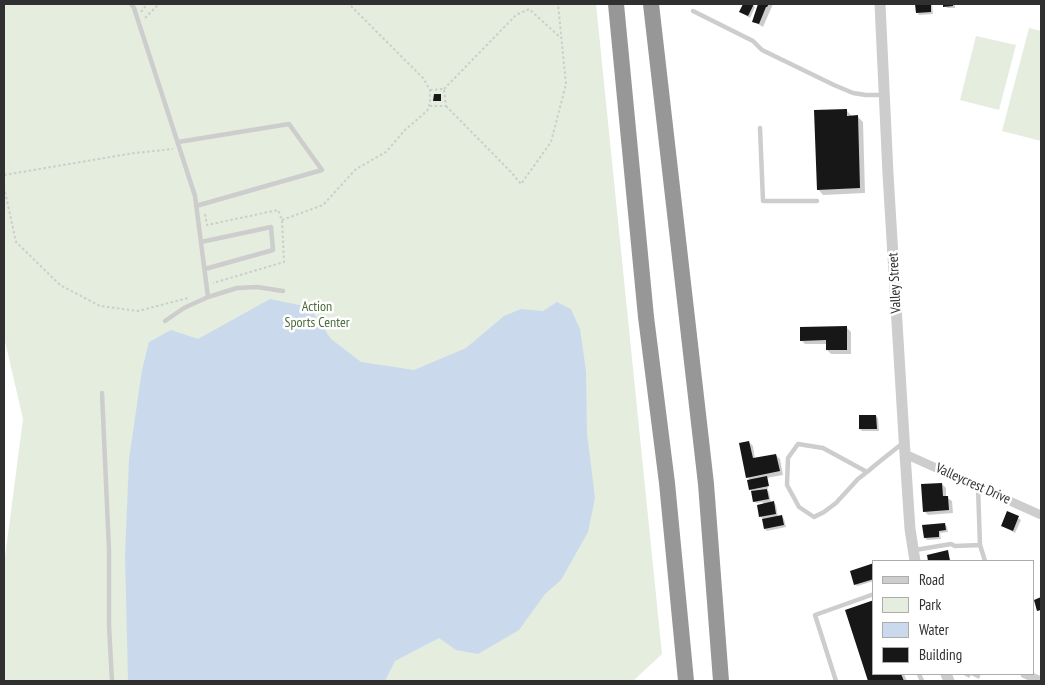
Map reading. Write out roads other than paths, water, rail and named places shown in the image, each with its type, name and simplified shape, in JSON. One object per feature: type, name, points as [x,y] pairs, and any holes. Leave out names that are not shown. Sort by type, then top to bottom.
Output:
[{"type":"highway","points":[[616,4],[646,317],[667,483],[686,681]]},
{"type":"highway","points":[[651,4],[706,484],[720,681]]},
{"type":"street","name":"Valley Street","points":[[880,4],[888,174],[905,448],[914,556]]},
{"type":"street","name":"Valleycrest Drive","points":[[905,448],[978,486],[1041,515]]},
{"type":"street","points":[[1027,675],[1041,681]]},
{"type":"lane","points":[[131,4],[134,8],[195,196],[208,297]]},
{"type":"lane","points":[[693,11],[753,41],[762,50],[853,93],[885,95]]},
{"type":"lane","points":[[178,142],[289,124],[322,170],[196,206]]},
{"type":"lane","points":[[760,128],[763,201],[817,201]]},
{"type":"lane","points":[[201,242],[271,227],[273,250],[205,269]]},
{"type":"lane","points":[[165,321],[184,308],[208,297],[238,288],[257,287],[282,291]]},
{"type":"lane","points":[[102,393],[109,550],[109,635],[112,681]]},
{"type":"lane","points":[[867,472],[822,448],[798,444],[788,458],[787,485],[799,508],[814,517],[836,503],[867,472],[905,448]]},
{"type":"lane","points":[[978,486],[980,545],[985,560]]},
{"type":"lane","points":[[914,556],[951,544],[954,546],[980,545]]},
{"type":"lane","points":[[836,681],[815,615],[872,595]]},
{"type":"water","points":[[270,299],[309,307],[331,339],[361,362],[414,370],[466,348],[504,316],[521,309],[543,311],[557,302],[571,309],[580,329],[586,371],[587,433],[595,498],[588,532],[561,580],[545,594],[519,630],[478,654],[456,650],[439,638],[395,661],[385,681],[128,681],[125,555],[129,459],[142,370],[149,342],[171,330],[198,339]]},
{"type":"park label","name":"Action Sports Center","points":[[317,316]]}]
